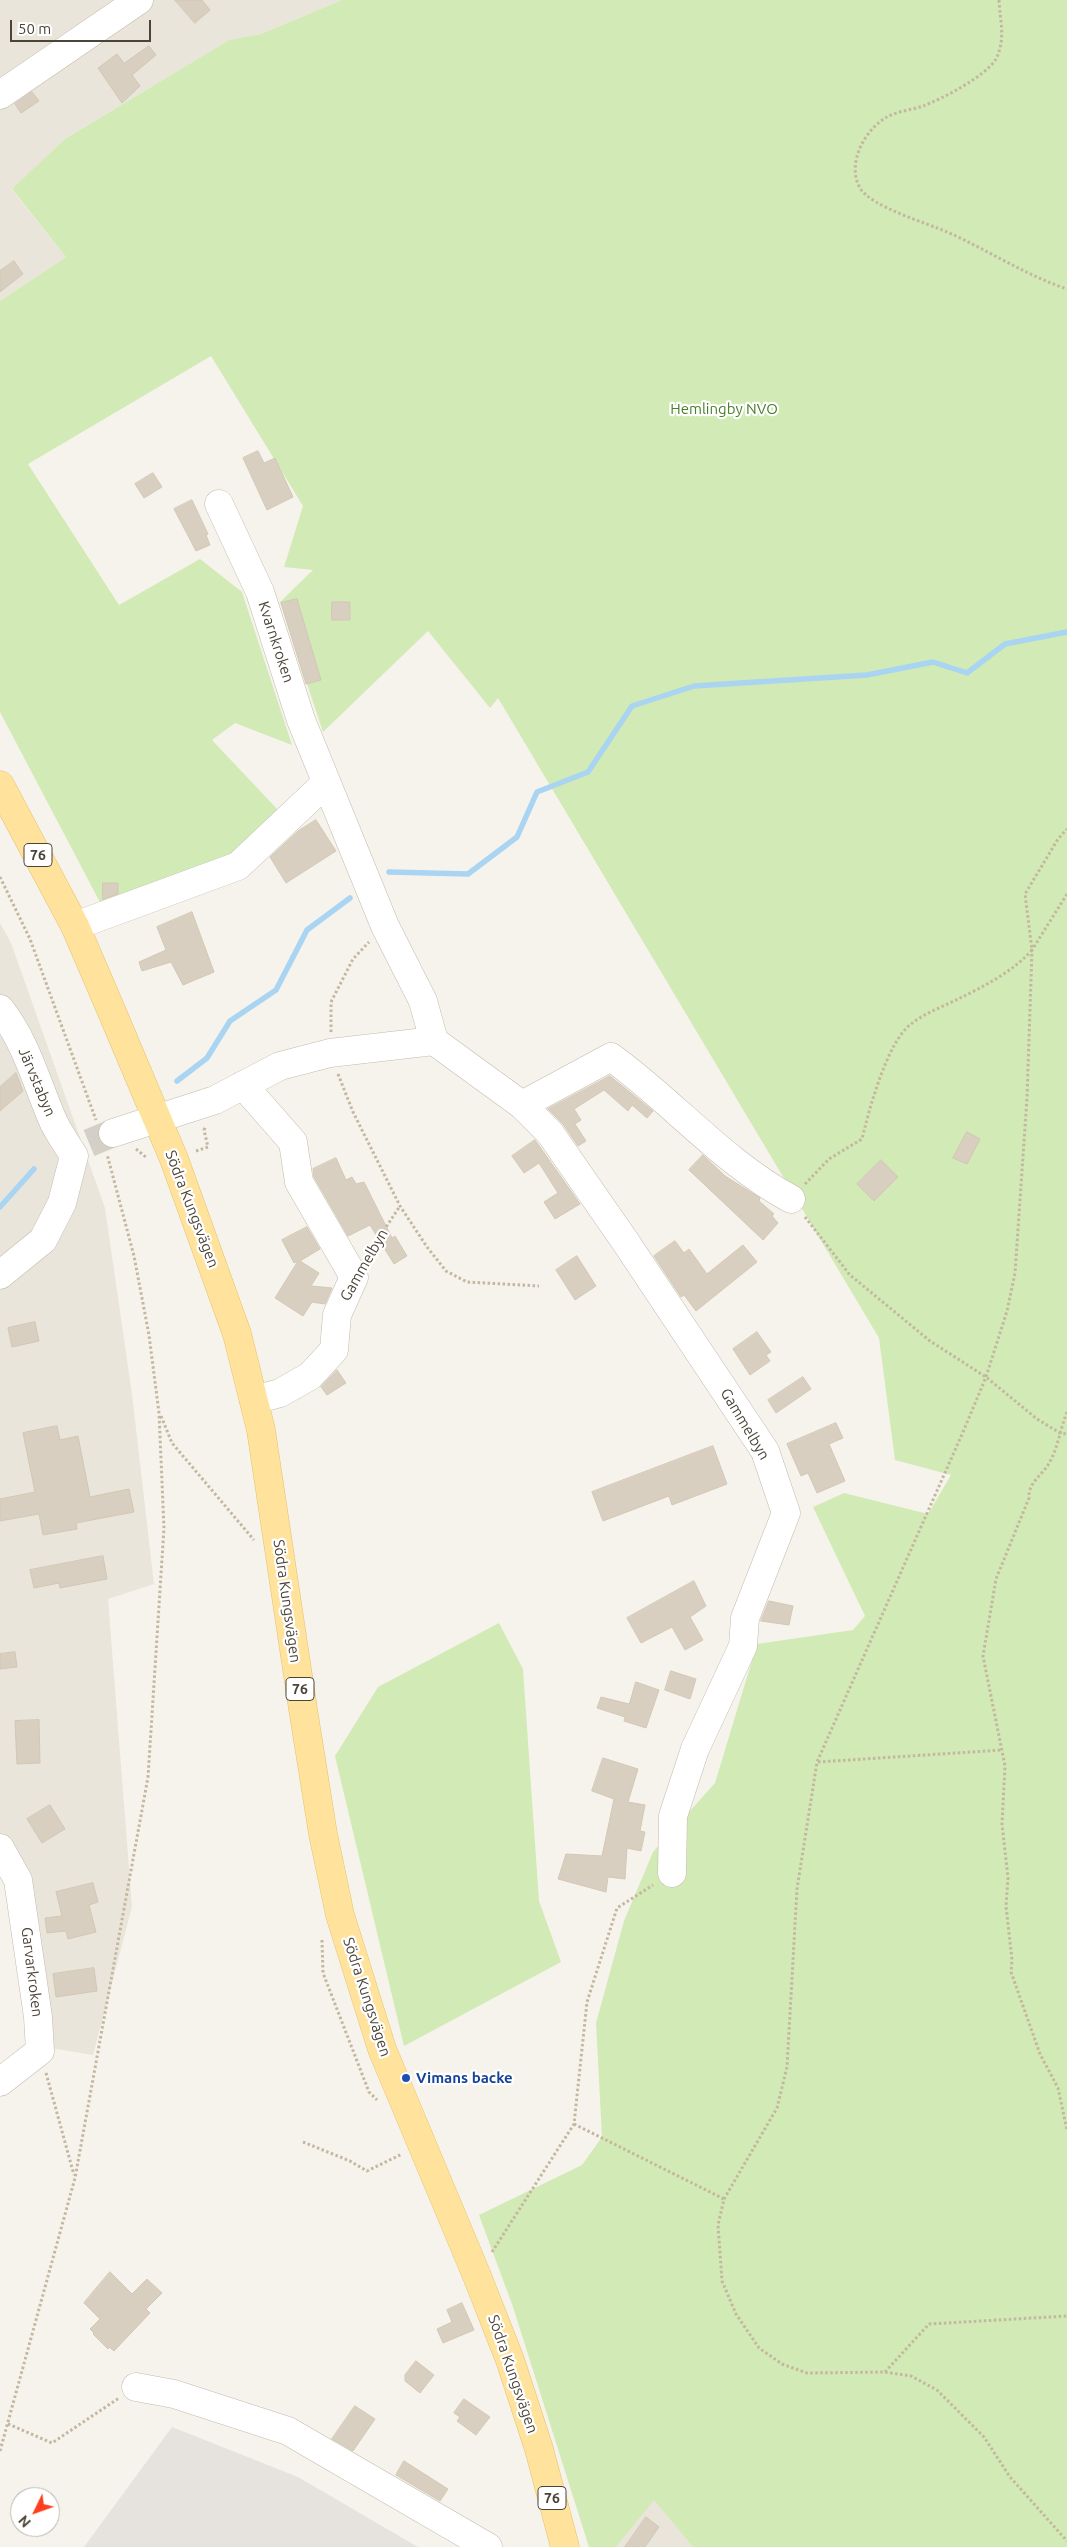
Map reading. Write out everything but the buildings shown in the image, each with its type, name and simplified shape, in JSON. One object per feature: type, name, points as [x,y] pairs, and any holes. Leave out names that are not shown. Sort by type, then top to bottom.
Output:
[{"type":"main road","name":"Södra Kungsvägen","points":[[0,785],[75,926],[174,1159],[237,1334],[254,1400],[272,1496],[322,1825],[340,1915],[382,2048],[510,2360],[539,2449],[565,2547]]},
{"type":"street","points":[[0,95],[140,0]]},
{"type":"street","name":"Kvarnkroken","points":[[219,504],[260,592],[301,720],[385,926],[423,1002],[434,1042]]},
{"type":"street","points":[[75,926],[238,866],[326,783]]},
{"type":"street","name":"Järvstabyn","points":[[0,1009],[11,1023],[34,1069],[55,1124],[81,1150],[62,1203],[43,1240],[0,1275]]},
{"type":"street","points":[[113,1133],[157,1120],[233,1090],[280,1066],[330,1054],[434,1042]]},
{"type":"street","name":"Gammelbyn","points":[[434,1042],[522,1104],[550,1133],[766,1451],[786,1513],[745,1618],[743,1646],[695,1748],[673,1816],[672,1873]]},
{"type":"street","points":[[522,1104],[611,1057],[639,1077],[738,1162],[773,1189],[791,1199]]},
{"type":"street","points":[[233,1090],[293,1142],[299,1182],[354,1277]]},
{"type":"street","name":"Gammelbyn","points":[[254,1400],[280,1393],[310,1376],[334,1350],[337,1315],[354,1277]]},
{"type":"street","name":"Garvarkroken","points":[[0,1848],[18,1880],[37,2008],[40,2051]]},
{"type":"street","points":[[0,2082],[40,2051]]},
{"type":"street","points":[[136,2387],[174,2394],[288,2431],[488,2547]]},
{"type":"path","points":[[999,0],[1004,36],[995,60],[982,73],[924,106],[886,117],[864,137],[857,155],[858,181],[860,189],[873,200],[900,214],[947,232],[1048,283],[1067,289]]},
{"type":"path","points":[[1067,828],[1058,839],[1025,894],[1032,950],[1027,1098],[1015,1273],[1007,1311],[986,1377],[960,1441],[817,1762],[797,1889],[787,2067],[778,2108],[724,2199],[718,2225],[722,2281],[736,2314],[760,2348],[782,2364],[806,2373],[885,2372],[911,2376],[937,2390],[984,2436],[1010,2477],[1067,2541]]},
{"type":"path","points":[[1067,894],[1032,950],[1022,962],[910,1024],[896,1041],[892,1050],[870,1105],[862,1139],[829,1159],[791,1199],[850,1275],[930,1341],[986,1377],[1036,1419],[1060,1433],[1067,1434]]},
{"type":"path","points":[[330,1054],[331,1002],[353,959],[385,926]]},
{"type":"path","name":"Gammelbyn","points":[[330,1054],[353,1112],[400,1206],[427,1248],[446,1271],[467,1282],[539,1286]]},
{"type":"path","points":[[174,1159],[208,1147],[204,1130],[233,1090]]},
{"type":"path","name":"Gammelbyn","points":[[354,1277],[400,1206]]},
{"type":"path","points":[[1067,1412],[1048,1466],[1031,1485],[1029,1498],[993,1590],[983,1656],[1005,1766],[1002,1824],[1008,1878],[1006,1906],[1012,1960],[1010,1972],[1040,2054],[1058,2088],[1067,2130]]},
{"type":"path","points":[[0,2451],[75,2178],[148,1777],[164,1528],[159,1413]]},
{"type":"path","points":[[817,1762],[1002,1750]]},
{"type":"path","points":[[477,2276],[574,2124],[587,2002],[617,1908],[672,1873]]},
{"type":"path","points":[[40,2051],[75,2178]]},
{"type":"path","points":[[574,2124],[724,2199]]},
{"type":"path","points":[[302,2142],[350,2161],[367,2171],[407,2151]]},
{"type":"path","points":[[885,2372],[929,2324],[1067,2316]]},
{"type":"path","points":[[7,2424],[52,2443],[136,2387]]},
{"type":"shaded area","points":[[0,0],[342,0],[261,34],[229,40],[65,139],[12,190],[66,257],[0,301]]},
{"type":"shaded area","points":[[0,923],[11,943],[105,1208],[132,1394],[154,1584],[108,1599],[132,1907],[93,2055],[32,2045],[8,1881],[0,1873]]},
{"type":"shaded area","points":[[172,2427],[298,2477],[418,2547],[84,2547]]},
{"type":"shaded area","points":[[654,2499],[693,2547],[616,2547]]},
{"type":"green space","name":"Hemlingby NVO","points":[[342,0],[1067,0],[1067,2547],[693,2547],[654,2500],[616,2547],[589,2547],[513,2307],[479,2215],[582,2165],[602,2137],[596,2023],[624,1921],[653,1852],[715,1783],[757,1644],[853,1630],[865,1616],[813,1507],[844,1493],[928,1514],[951,1475],[895,1460],[879,1338],[498,698],[490,708],[428,631],[323,732],[280,602],[313,570],[284,567],[303,506],[211,356],[28,464],[119,605],[200,559],[242,592],[292,745],[235,723],[212,740],[279,811],[235,853],[103,908],[0,712],[0,301],[66,257],[12,189],[65,139],[229,40],[261,34]]},
{"type":"green space","points":[[499,1623],[523,1669],[539,1901],[561,1962],[404,2046],[335,1756],[378,1687]]},
{"type":"waterway","points":[[389,872],[468,874],[517,837],[537,792],[588,772],[632,706],[694,686],[867,675],[933,662],[967,673],[1005,644],[1067,632]]},
{"type":"waterway","points":[[177,1081],[207,1058],[230,1021],[276,990],[307,930],[350,898]]},
{"type":"waterway","points":[[0,1207],[34,1169]]},
{"type":"tunnel","points":[[89,1143],[113,1133]]},
{"type":"place","name":"Vimans backe","points":[[406,2078]]}]
